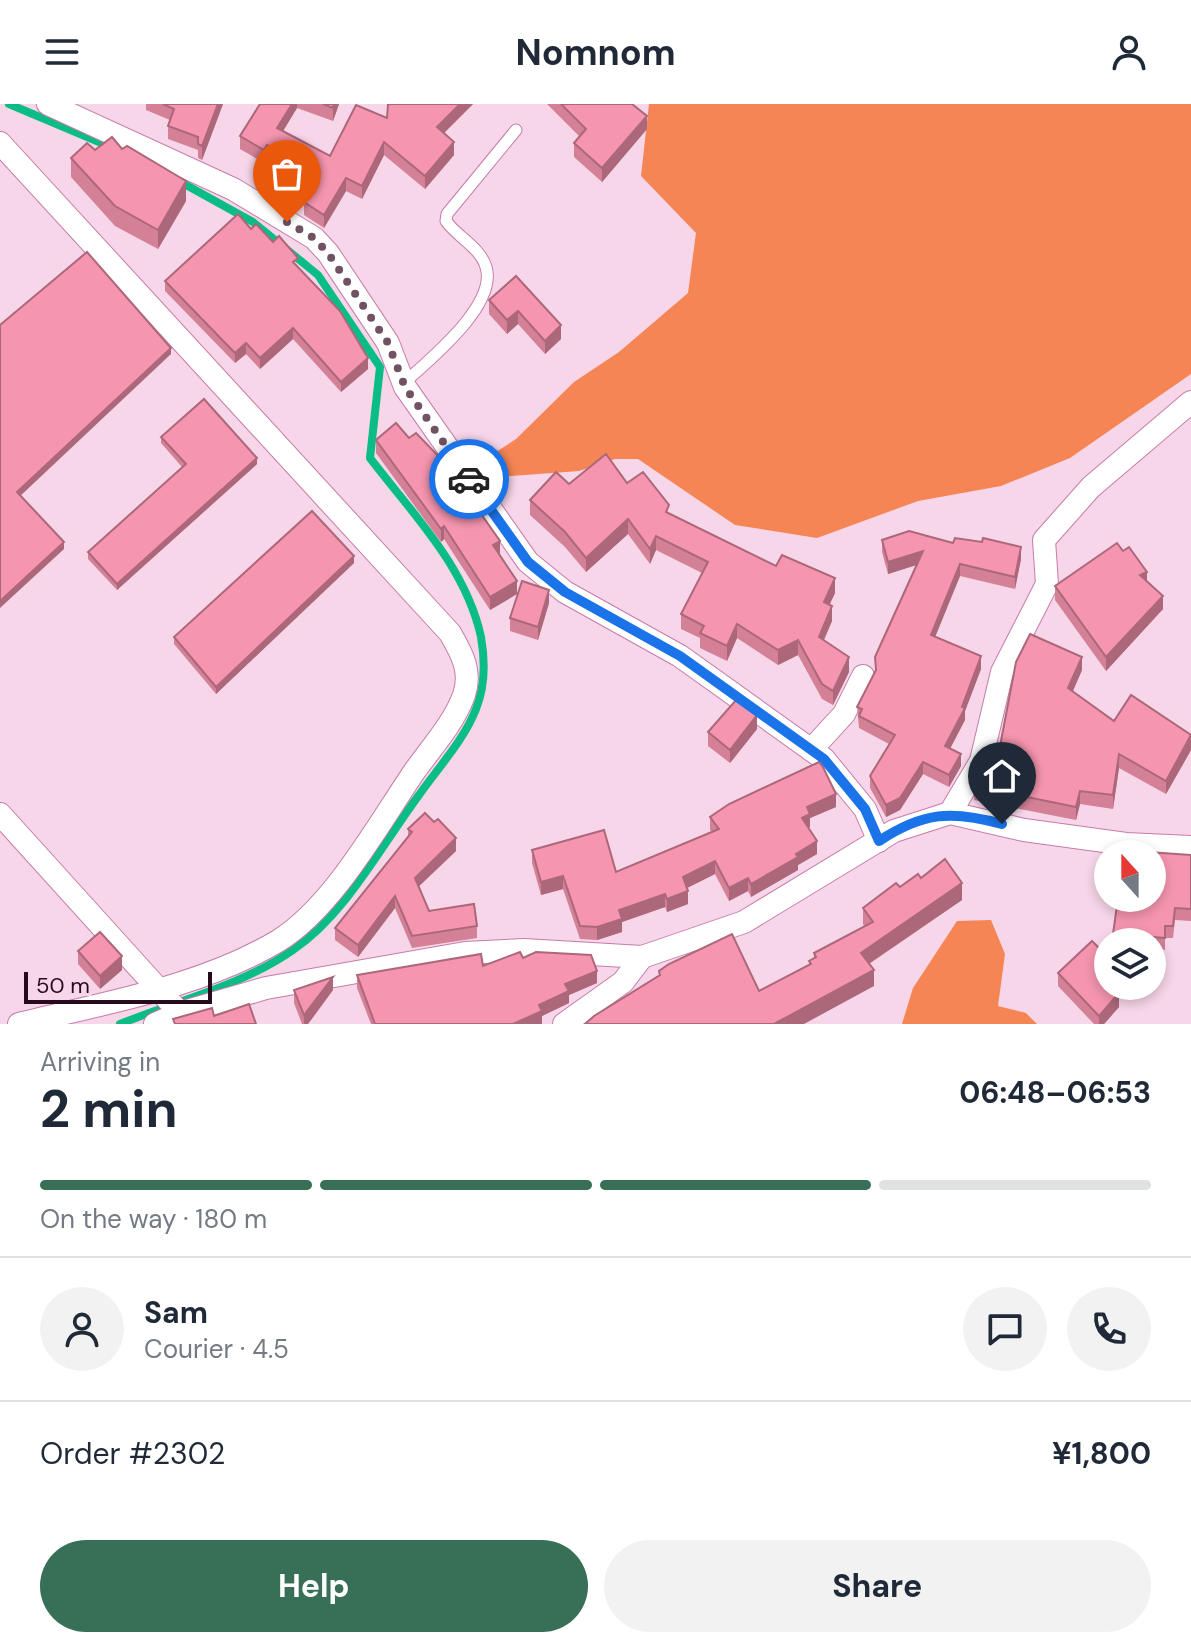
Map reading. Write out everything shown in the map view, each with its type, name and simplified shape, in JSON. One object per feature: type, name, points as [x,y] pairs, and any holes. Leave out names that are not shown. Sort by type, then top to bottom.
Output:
[{"type":"street","points":[[48,104],[233,189],[314,238],[328,253],[388,343],[403,384],[528,562],[565,592],[680,656],[824,759],[865,809],[879,841]]},
{"type":"street","points":[[0,143],[440,621],[467,663],[464,694],[448,723],[347,868],[309,915],[281,939],[170,1001],[155,1024]]},
{"type":"street","points":[[950,813],[981,761],[1002,672],[1047,584],[1044,540],[1091,487],[1191,402]]},
{"type":"street","points":[[811,750],[844,714],[863,676]]},
{"type":"street","points":[[19,1024],[281,985],[465,953],[524,950],[642,957],[744,922],[894,831],[950,813],[1024,830],[1126,844],[1191,847]]},
{"type":"street","points":[[0,814],[170,1001]]},
{"type":"street","points":[[564,1024],[623,982],[642,957]]},
{"type":"lane","points":[[403,384],[463,325],[484,297],[488,280],[486,265],[451,228],[446,221],[447,214],[516,130]]},
{"type":"shaded area","points":[[649,104],[1191,104],[1191,374],[1070,458],[1001,486],[918,501],[817,538],[735,525],[638,459],[615,459],[579,471],[499,477],[493,454],[516,439],[574,382],[619,352],[688,293],[696,233],[641,176]]},
{"type":"shaded area","points":[[991,920],[1005,954],[998,1006],[1026,1013],[1037,1024],[902,1024],[913,988],[957,921]]},
{"type":"building","points":[[163,104],[218,104],[202,146],[198,144],[198,137],[168,126],[174,109]]},
{"type":"building","points":[[260,104],[292,104],[277,128],[330,156],[356,105],[387,118],[388,104],[460,104],[437,127],[454,142],[425,176],[384,142],[362,186],[346,178],[324,215],[304,202],[320,173],[267,145],[264,150],[240,136]]},
{"type":"building","points":[[561,104],[632,104],[647,116],[602,168],[574,143],[586,129]]},
{"type":"building","points":[[112,137],[122,149],[127,146],[186,181],[158,230],[115,206],[71,158],[87,143],[95,150]]},
{"type":"building","points":[[238,214],[251,229],[256,224],[273,242],[279,236],[298,258],[293,262],[340,311],[368,358],[341,382],[293,328],[260,358],[246,343],[235,353],[165,281]]},
{"type":"building","points":[[87,252],[171,348],[17,492],[64,542],[0,601],[0,325]]},
{"type":"building","points":[[516,276],[561,325],[545,341],[518,311],[507,320],[489,300]]},
{"type":"building","points":[[204,399],[257,458],[117,584],[88,552],[186,464],[161,437]]},
{"type":"building","points":[[396,423],[409,438],[416,433],[446,464],[500,541],[493,545],[517,581],[490,597],[444,526],[441,529],[376,440]]},
{"type":"building","points":[[606,454],[627,483],[643,472],[669,505],[666,512],[776,566],[782,555],[835,578],[824,602],[832,606],[819,637],[849,657],[833,691],[822,684],[798,640],[778,650],[737,624],[727,646],[700,633],[704,626],[681,614],[708,562],[656,536],[650,549],[628,519],[586,558],[565,532],[530,500],[556,472],[569,484]]},
{"type":"building","points":[[312,511],[354,556],[216,687],[174,637]]},
{"type":"building","points":[[909,531],[953,543],[955,538],[982,542],[983,538],[1021,547],[1015,577],[960,564],[931,635],[981,656],[962,707],[965,708],[945,746],[961,754],[949,775],[923,762],[900,798],[886,805],[870,776],[895,735],[859,716],[862,709],[857,707],[876,670],[875,657],[923,551],[888,562],[882,540]]},
{"type":"building","points":[[1117,543],[1123,551],[1129,547],[1147,572],[1140,575],[1163,596],[1106,657],[1055,586]]},
{"type":"building","points":[[522,581],[549,590],[538,627],[510,618]]},
{"type":"building","points":[[1030,634],[1082,657],[1068,688],[1114,721],[1131,695],[1191,735],[1166,781],[1119,754],[1113,795],[1080,791],[1076,807],[974,786],[990,761],[997,762],[1016,662]]},
{"type":"building","points":[[736,700],[757,715],[730,750],[708,732]]},
{"type":"building","points":[[819,762],[836,794],[807,807],[810,814],[802,818],[817,841],[796,854],[798,857],[751,884],[748,878],[729,888],[715,861],[683,877],[688,891],[667,899],[665,894],[619,910],[622,919],[597,927],[580,926],[563,876],[541,882],[532,850],[604,830],[616,872],[719,829],[710,817],[729,804]]},
{"type":"building","points":[[425,813],[434,822],[438,819],[456,838],[415,878],[429,911],[474,904],[477,926],[412,936],[395,896],[358,945],[335,928],[412,832],[408,829]]},
{"type":"building","points":[[1166,853],[1191,855],[1191,909],[1175,908],[1173,926],[1165,928],[1114,928],[1116,912],[1166,912]]},
{"type":"building","points":[[945,859],[962,883],[861,953],[874,970],[774,1024],[585,1024],[660,975],[659,971],[669,964],[732,934],[759,991],[811,964],[809,961],[816,957],[814,953],[873,922],[863,908],[896,883],[900,887],[918,874],[921,878]]},
{"type":"building","points":[[100,932],[122,956],[100,976],[78,951]]},
{"type":"building","points":[[1092,941],[1094,1000],[1113,1000],[1099,1016],[1058,973]]},
{"type":"building","points":[[520,952],[523,958],[536,952],[591,955],[597,971],[565,984],[569,991],[539,1005],[542,1011],[513,1024],[375,1024],[357,975],[481,954],[483,966]]},
{"type":"building","points":[[333,977],[304,1015],[294,990]]},
{"type":"building","points":[[249,1004],[256,1024],[175,1024],[173,1019],[212,1008],[214,1016]]},
{"type":"waterway","points":[[9,104],[111,147]]},
{"type":"waterway","points":[[120,1024],[253,973],[293,950],[330,918],[458,743],[476,709],[483,673],[481,637],[463,587],[436,542],[370,458],[380,367],[318,275],[253,222],[177,180]]},
{"type":"way so far","points":[[287,222],[314,238],[328,253],[388,343],[405,387],[469,479]]},
{"type":"route","points":[[469,479],[528,562],[565,592],[680,656],[824,759],[865,809],[879,841],[894,831],[950,813],[1002,824]]}]
